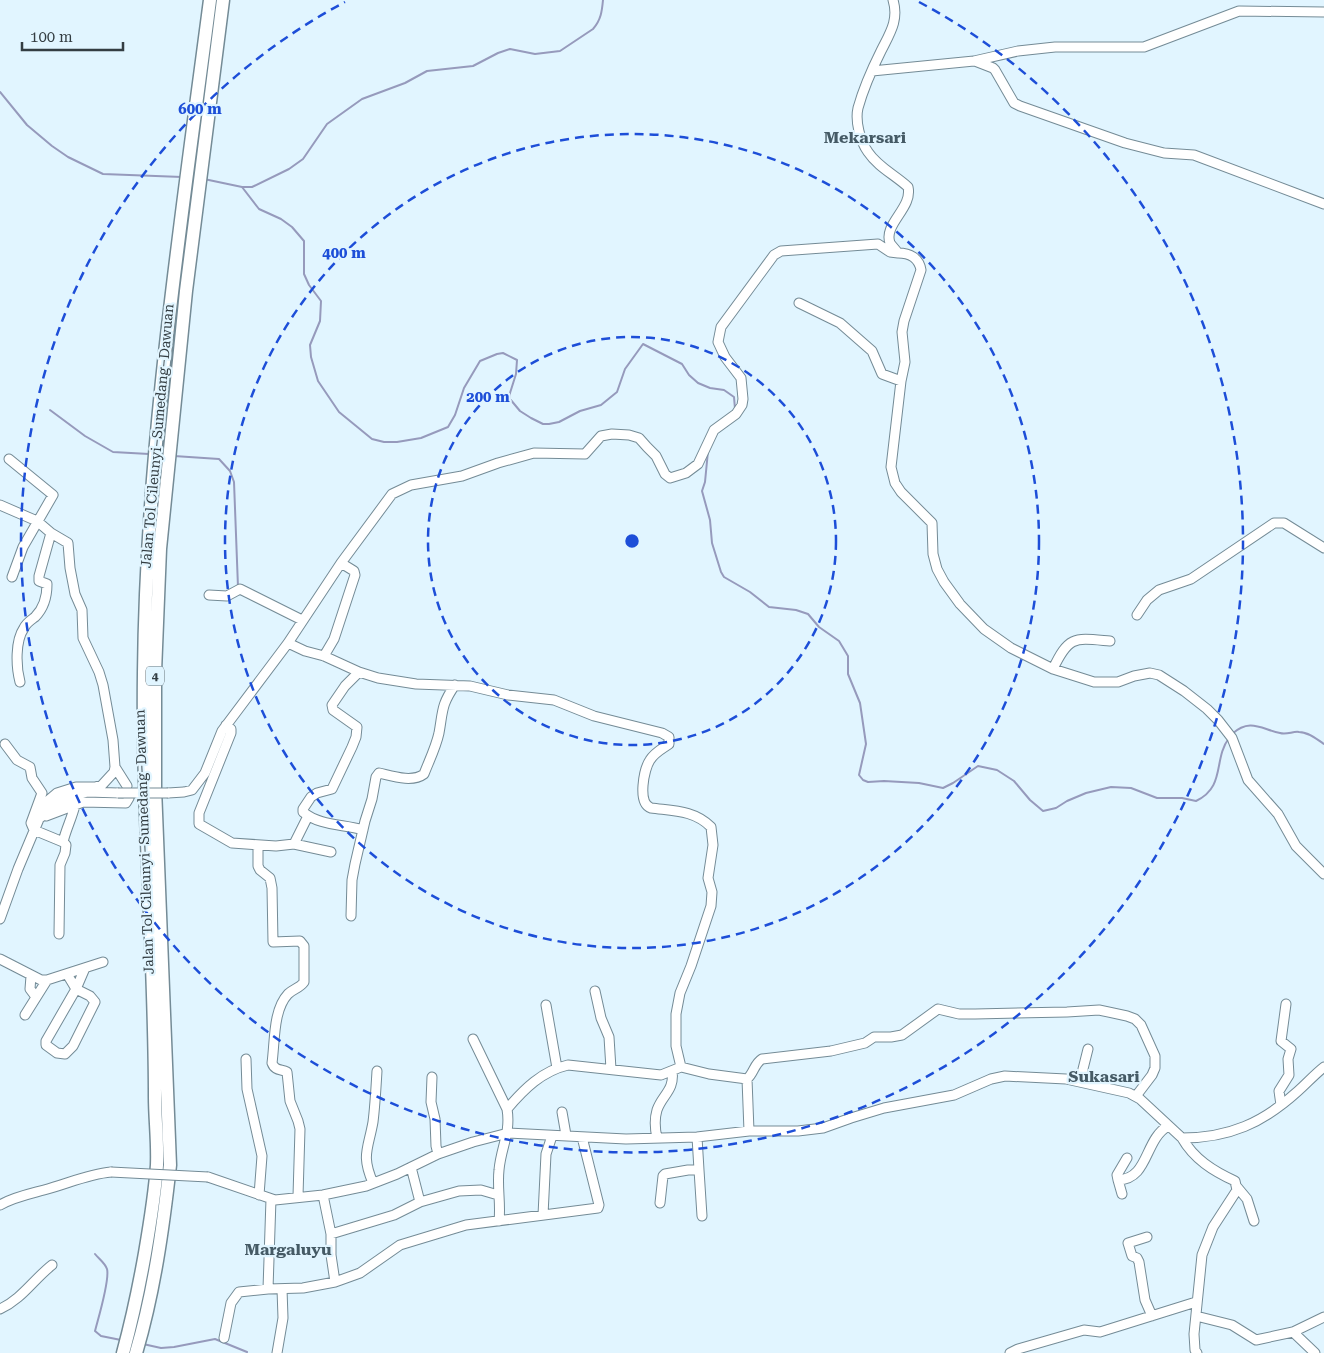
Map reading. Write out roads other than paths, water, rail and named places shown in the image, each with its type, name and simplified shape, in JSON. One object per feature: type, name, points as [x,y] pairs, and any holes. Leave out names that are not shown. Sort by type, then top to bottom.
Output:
[{"type":"highway","name":"Jalan Tol Cileunyi–Sumedang–Dawuan","points":[[123,1353],[139,1285],[157,1164],[154,999],[144,789],[144,671],[148,549],[158,423],[172,289],[210,0]]},
{"type":"highway","name":"Jalan Tol Cileunyi–Sumedang–Dawuan","points":[[136,1353],[152,1288],[170,1165],[155,788],[155,672],[160,549],[186,291],[223,0]]},
{"type":"street","points":[[893,0],[896,14],[894,24],[872,72],[858,108],[857,119],[860,135],[867,151],[876,161],[908,187],[907,202],[898,215],[890,233],[890,243],[898,253]]},
{"type":"street","points":[[872,72],[974,61],[1018,51],[1055,46],[1144,47],[1239,11],[1324,12]]},
{"type":"street","points":[[974,61],[993,68],[1014,102],[1020,106],[1125,143],[1164,152],[1194,155],[1324,204]]},
{"type":"street","points":[[331,852],[294,844],[258,846],[232,843],[198,824],[199,813],[222,731],[288,643],[341,563],[392,494],[412,485],[462,476],[534,453],[585,454],[601,436],[612,434],[629,435],[639,438],[656,456],[665,474],[670,478],[686,472],[698,464],[714,430],[736,414],[743,400],[741,378],[725,357],[718,342],[721,327],[774,255],[781,251],[878,244],[890,252],[905,253],[917,259],[920,263],[921,270],[902,332],[905,362],[891,467],[901,492],[932,523],[933,554],[937,569],[944,582],[960,604],[984,628],[1011,648],[1053,669],[1094,682],[1118,682],[1150,673],[1159,675],[1184,690],[1207,709],[1227,730],[1237,747],[1248,780],[1278,814],[1296,846],[1324,874]]},
{"type":"street","points":[[799,303],[840,322],[872,351],[882,374],[901,381]]},
{"type":"street","points":[[9,459],[53,495],[49,505],[37,521],[23,547],[12,577]]},
{"type":"street","points":[[0,505],[37,521],[51,533],[68,543],[71,577],[75,594],[82,610],[83,638],[103,685],[113,740],[115,767],[114,772],[102,785],[76,787],[57,793],[44,804],[0,919]]},
{"type":"street","points":[[1137,615],[1147,600],[1159,590],[1191,579],[1274,523],[1284,523],[1324,548]]},
{"type":"street","points":[[20,682],[17,672],[18,642],[23,628],[40,612],[44,602],[48,585],[39,581],[39,576],[51,533]]},
{"type":"street","points":[[324,656],[334,639],[355,575],[354,571],[341,563]]},
{"type":"street","points":[[209,595],[227,596],[240,590],[302,620]]},
{"type":"street","points":[[1053,669],[1062,651],[1074,640],[1084,638],[1110,641]]},
{"type":"street","points":[[288,643],[378,678],[416,684],[470,686],[508,695],[554,700],[594,716],[662,733],[669,737],[669,744],[656,752],[645,771],[644,803],[651,808],[682,811],[707,823],[711,827],[713,844],[708,878],[712,892],[711,906],[680,993],[676,1014],[676,1069],[674,1080],[657,1109],[655,1126],[657,1138]]},
{"type":"street","points":[[359,672],[332,704],[333,710],[356,724],[356,737],[334,788],[330,791],[317,793],[303,809],[303,812],[308,816],[330,824],[363,830]]},
{"type":"street","points":[[351,916],[352,880],[376,777],[379,774],[413,779],[420,778],[424,774],[439,734],[442,709],[446,698],[455,685]]},
{"type":"street","points":[[4,744],[17,760],[30,767],[32,778],[42,793],[31,823],[34,830],[66,845],[60,865],[59,934]]},
{"type":"street","points":[[39,819],[58,802],[88,792],[168,793],[192,790],[215,761]]},
{"type":"street","points":[[115,767],[127,786]]},
{"type":"street","points":[[39,819],[84,802],[126,804],[129,798]]},
{"type":"street","points":[[63,842],[75,805]]},
{"type":"street","points":[[294,844],[308,816]]},
{"type":"street","points":[[258,846],[258,866],[270,878],[272,888],[273,942],[300,941],[304,946],[304,982],[303,985],[289,993],[277,1012],[272,1063],[277,1069],[287,1072],[290,1101],[300,1130],[298,1196]]},
{"type":"street","points":[[0,959],[41,980],[68,974],[103,962]]},
{"type":"street","points":[[68,974],[76,989],[90,996],[94,1002],[73,1046],[65,1054],[57,1053],[46,1045],[46,1041],[76,989],[85,968]]},
{"type":"street","points":[[30,976],[30,989],[36,997]]},
{"type":"street","points":[[25,1014],[47,980]]},
{"type":"street","points":[[595,991],[601,1018],[609,1037],[611,1069]]},
{"type":"street","points":[[1281,1104],[1278,1091],[1289,1075],[1288,1059],[1291,1049],[1281,1041],[1286,1004]]},
{"type":"street","points":[[546,1005],[557,1068]]},
{"type":"street","points":[[507,1108],[543,1074],[557,1068],[574,1065],[662,1075],[676,1069],[747,1079],[752,1076],[758,1062],[762,1059],[831,1051],[865,1043],[874,1037],[902,1035],[938,1009],[959,1014],[1099,1010],[1134,1019],[1141,1025],[1146,1034],[1155,1056],[1156,1068],[1136,1096]]},
{"type":"street","points":[[473,1040],[507,1108],[508,1133],[499,1169],[499,1221]]},
{"type":"street","points":[[1080,1081],[1088,1050]]},
{"type":"street","points":[[246,1059],[247,1089],[262,1156],[259,1195]]},
{"type":"street","points":[[1182,1138],[1218,1136],[1253,1122],[1281,1104],[1324,1067]]},
{"type":"street","points":[[373,1183],[366,1168],[366,1146],[373,1123],[377,1071]]},
{"type":"street","points":[[0,1205],[31,1192],[44,1190],[94,1174],[111,1172],[208,1177],[271,1199],[282,1200],[298,1196],[323,1195],[373,1183],[438,1154],[508,1133],[626,1140],[697,1137],[749,1132],[798,1131],[823,1128],[884,1108],[954,1095],[991,1079],[1005,1076],[1035,1076],[1080,1081],[1136,1096],[1182,1138],[1188,1150],[1210,1167],[1235,1181],[1237,1187],[1247,1199],[1254,1221]]},
{"type":"street","points":[[432,1077],[431,1102],[435,1119],[438,1154]]},
{"type":"street","points":[[747,1079],[749,1132]]},
{"type":"street","points":[[562,1112],[566,1136]]},
{"type":"street","points":[[1118,1180],[1128,1179],[1137,1174],[1159,1131],[1168,1126]]},
{"type":"street","points":[[543,1215],[546,1154],[552,1136]]},
{"type":"street","points":[[224,1338],[231,1303],[239,1292],[303,1288],[335,1282],[360,1273],[400,1245],[466,1224],[599,1207],[582,1137]]},
{"type":"street","points":[[697,1137],[702,1216]]},
{"type":"street","points":[[1122,1194],[1117,1175],[1128,1158]]},
{"type":"street","points":[[411,1167],[420,1202]]},
{"type":"street","points":[[660,1203],[663,1176],[665,1174],[699,1170]]},
{"type":"street","points":[[1197,1353],[1195,1350],[1194,1334],[1202,1255],[1213,1227],[1233,1198],[1237,1187]]},
{"type":"street","points":[[331,1234],[394,1215],[420,1202],[459,1191],[480,1190],[498,1195]]},
{"type":"street","points":[[323,1195],[331,1234],[335,1282]]},
{"type":"street","points":[[268,1289],[271,1199]]},
{"type":"street","points":[[1147,1237],[1128,1243],[1132,1256],[1137,1258],[1139,1262],[1145,1300],[1152,1316]]},
{"type":"street","points":[[0,1309],[18,1299],[52,1265]]},
{"type":"street","points":[[277,1353],[284,1318],[282,1289]]},
{"type":"street","points":[[1010,1353],[1084,1330],[1100,1332],[1196,1302]]},
{"type":"street","points":[[1196,1316],[1232,1325],[1256,1340],[1293,1332],[1324,1317]]},
{"type":"street","points":[[1293,1332],[1315,1353]]},
{"type":"waterway","points":[[204,179],[242,187],[252,187],[289,169],[303,159],[327,124],[362,99],[405,83],[427,71],[473,66],[510,49],[535,54],[560,51],[596,26],[602,12],[603,0]]},
{"type":"waterway","points":[[0,92],[27,125],[52,146],[68,157],[103,174],[182,177]]},
{"type":"waterway","points":[[242,187],[259,209],[281,219],[292,227],[304,241],[304,274],[309,285],[321,301],[320,321],[310,345],[311,357],[318,381],[339,412],[372,439],[384,442],[397,442],[421,438],[448,427],[455,415],[464,388],[480,361],[503,353],[517,360],[510,399],[520,411],[543,424],[559,422],[580,411],[601,405],[617,392],[625,369],[643,344],[682,364],[689,375],[698,383],[710,388],[724,390],[734,397],[735,409]]},
{"type":"waterway","points":[[50,410],[85,436],[113,452],[149,454]]},
{"type":"waterway","points":[[708,451],[705,482],[702,491],[710,520],[712,543],[721,572],[724,577],[750,592],[769,607],[796,610],[808,614],[819,627],[839,641],[848,656],[848,674],[860,703],[866,744],[859,775],[863,780],[868,782],[919,783],[943,788],[978,766],[997,770],[1014,781],[1030,800],[1043,811],[1056,808],[1086,793],[1111,787],[1131,788],[1157,798],[1182,798],[1196,801],[1212,788],[1224,746],[1229,738]]},
{"type":"waterway","points":[[174,456],[219,459],[230,471],[234,482],[238,587]]},
{"type":"waterway","points":[[1232,734],[1238,729],[1256,726],[1283,733],[1306,733],[1324,744]]},
{"type":"waterway","points":[[95,1254],[107,1269],[105,1290],[95,1331],[101,1336],[121,1340]]},
{"type":"waterway","points":[[143,1344],[161,1348],[215,1339],[247,1352]]},
{"type":"district","name":"Mekarsari","points":[[865,137]]},
{"type":"district","name":"Sukasari","points":[[1104,1076]]},
{"type":"district","name":"Margaluyu","points":[[288,1249]]}]
